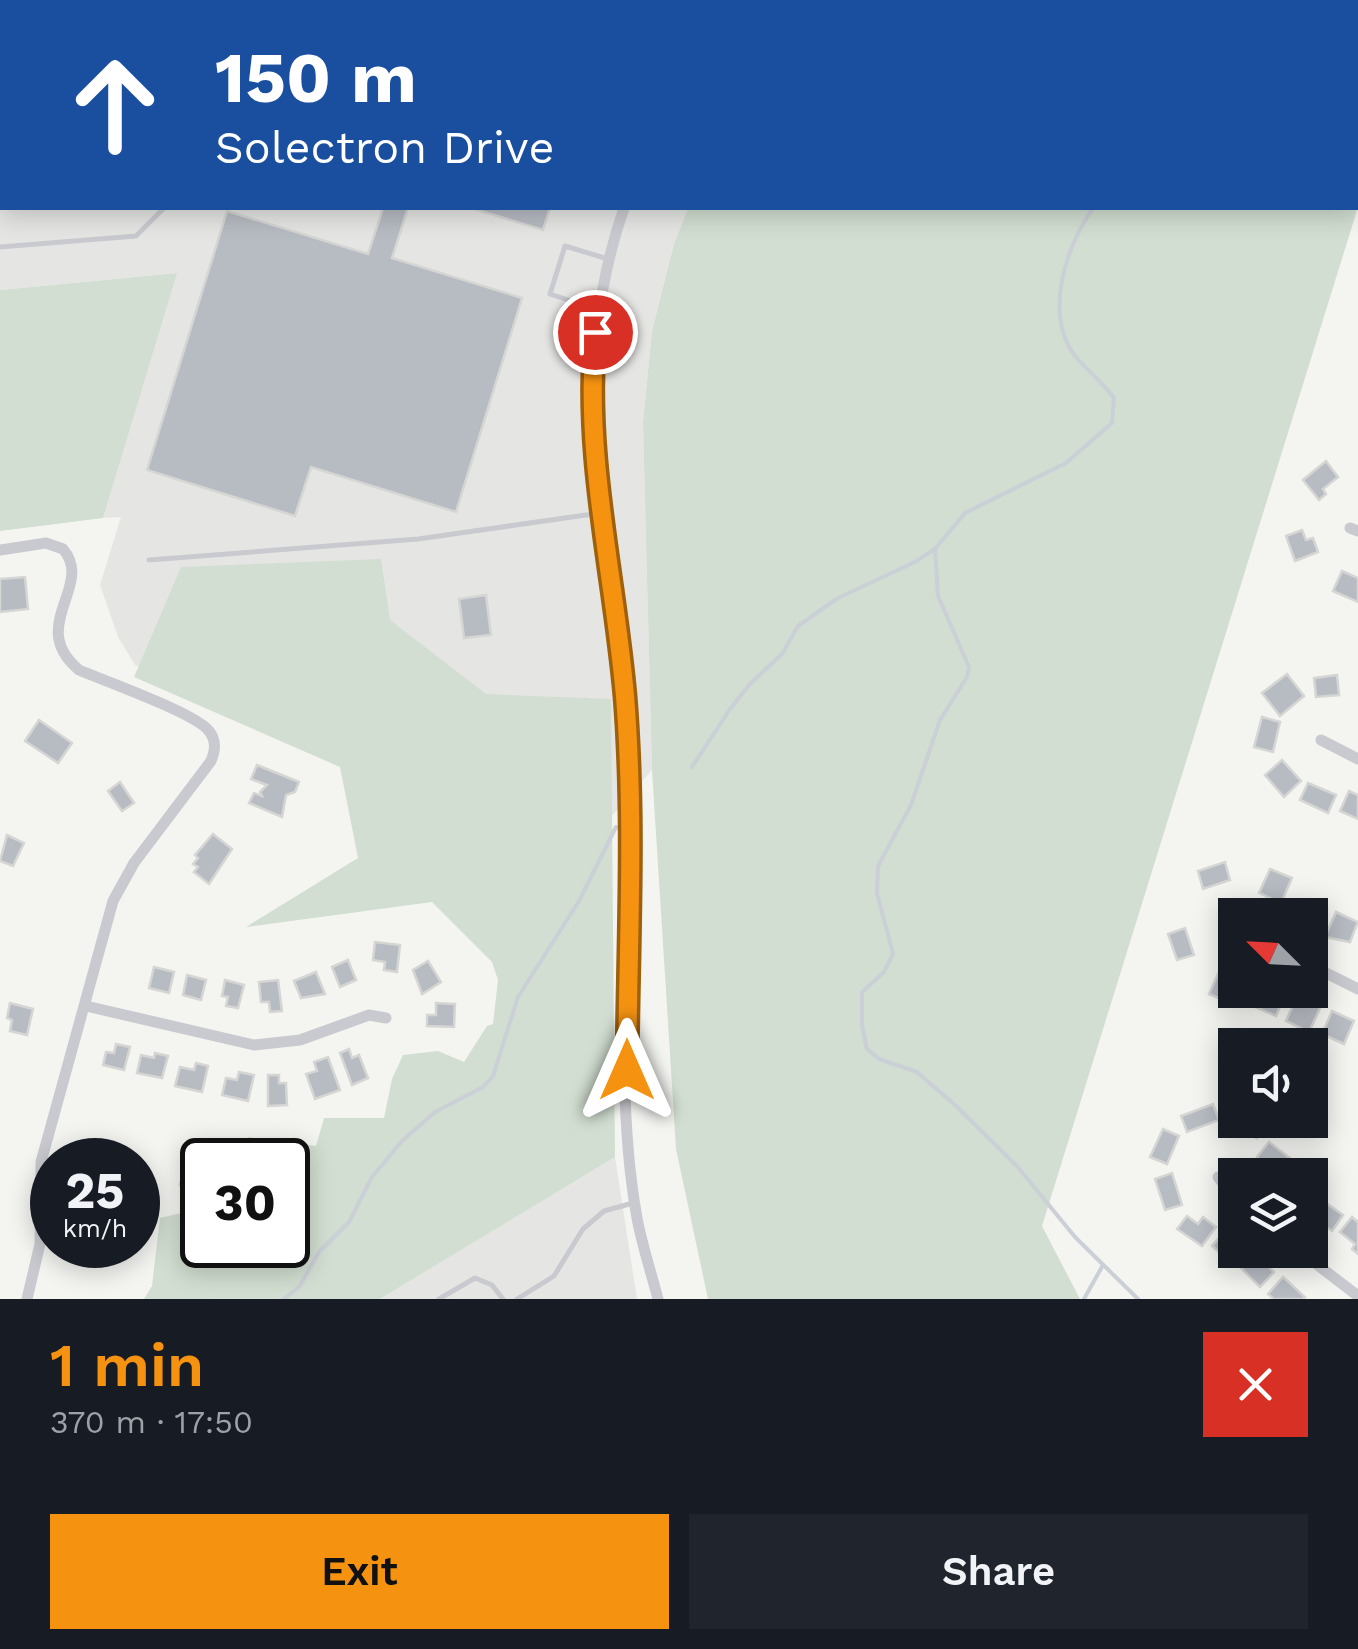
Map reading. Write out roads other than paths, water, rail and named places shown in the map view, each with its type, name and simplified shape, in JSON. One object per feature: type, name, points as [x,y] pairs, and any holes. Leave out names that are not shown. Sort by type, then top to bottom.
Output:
[{"type":"street","points":[[623,210],[598,310],[591,409],[600,514],[622,665],[630,772],[627,1108],[636,1202],[658,1299]]},
{"type":"street","points":[[0,550],[46,543],[63,550],[73,572],[57,635],[68,661],[79,670],[185,715],[206,727],[215,742],[211,762],[134,863],[113,901],[41,1162],[40,1244],[27,1299]]},
{"type":"street","points":[[1321,740],[1358,759]]},
{"type":"street","points":[[1328,975],[1358,989]]},
{"type":"street","points":[[86,1006],[254,1045],[300,1040],[370,1015],[386,1018]]},
{"type":"street","points":[[1321,1268],[1358,1296]]},
{"type":"lane","points":[[0,246],[136,236],[163,210]]},
{"type":"lane","points":[[598,310],[550,294],[565,246],[608,259]]},
{"type":"lane","points":[[149,560],[418,539],[600,514]]},
{"type":"lane","points":[[516,1299],[554,1276],[583,1229],[604,1210],[636,1202]]},
{"type":"lane","points":[[439,1299],[475,1278],[492,1285],[502,1299]]},
{"type":"waterway","points":[[692,767],[730,709],[782,654],[798,626],[838,598],[915,562],[935,549],[965,513],[1066,463],[1112,423],[1114,398],[1076,357],[1061,321],[1067,261],[1092,210]]},
{"type":"waterway","points":[[935,549],[938,596],[969,667],[967,677],[940,720],[911,805],[878,866],[877,893],[893,954],[884,972],[862,992],[867,1049],[879,1059],[917,1072],[956,1106],[1017,1166],[1075,1237],[1138,1299]]},
{"type":"waterway","points":[[284,1299],[299,1287],[319,1252],[349,1222],[372,1177],[402,1141],[435,1112],[483,1087],[493,1076],[518,997],[579,901],[616,827]]},
{"type":"waterway","points":[[1084,1299],[1103,1265]]}]
